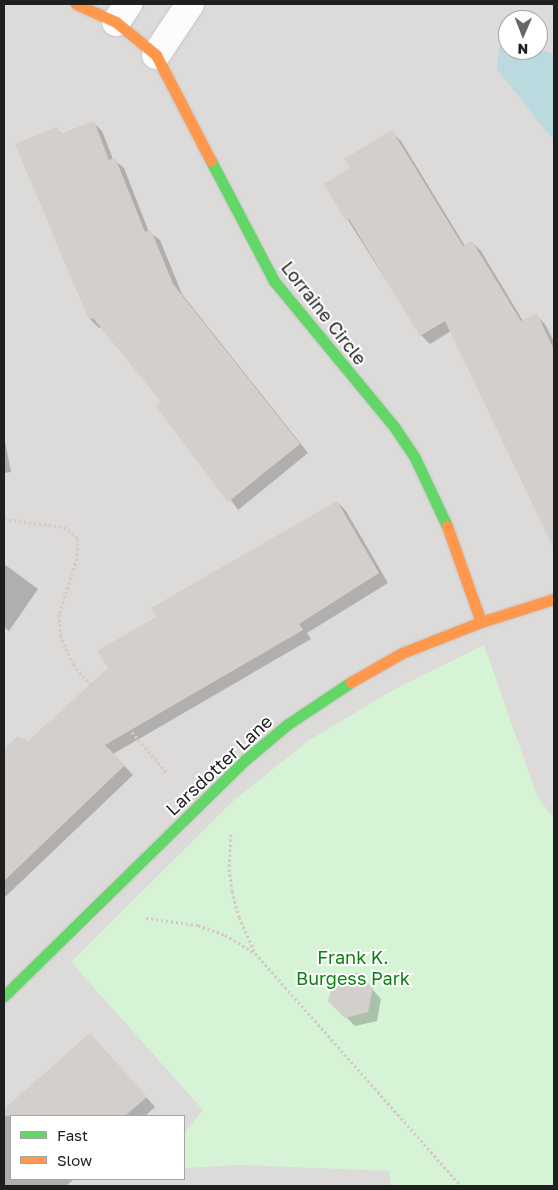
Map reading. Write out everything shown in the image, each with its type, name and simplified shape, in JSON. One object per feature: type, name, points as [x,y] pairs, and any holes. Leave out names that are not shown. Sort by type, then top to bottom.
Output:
[{"type":"street","name":"Lorraine Circle","points":[[76,4],[122,13],[156,55],[274,281],[395,428],[415,458],[455,542],[481,622]]},
{"type":"street","points":[[156,55],[190,4]]},
{"type":"street","name":"Larsdotter Lane","points":[[4,996],[245,760],[288,724],[336,691],[402,653],[481,622],[554,599]]},
{"type":"path","points":[[4,519],[64,527],[78,538],[77,558],[58,614],[60,634],[73,664],[168,774]]},
{"type":"path","points":[[231,834],[228,869],[232,891],[239,917],[255,953],[460,1186]]},
{"type":"path","points":[[146,918],[198,925],[225,935],[255,953]]},
{"type":"shaded area","points":[[4,4],[554,4],[554,1186],[4,1186]]},
{"type":"green space","name":"Frank K. Burgess Park","points":[[484,645],[537,796],[554,819],[554,1186],[390,1186],[390,1171],[241,1165],[185,1168],[185,1132],[203,1110],[71,962],[231,803],[308,741],[393,690]]},
{"type":"water","points":[[548,52],[554,54],[554,141],[497,69],[498,58],[548,60]]},
{"type":"building","points":[[94,121],[109,160],[115,157],[145,232],[151,230],[173,284],[300,444],[228,502],[156,406],[161,402],[93,318],[89,320],[15,144],[57,127],[60,134]]},
{"type":"building","points":[[392,130],[463,246],[472,241],[521,321],[537,313],[554,350],[554,549],[445,321],[420,336],[349,219],[346,221],[324,184],[350,168],[344,159]]},
{"type":"building","points":[[337,501],[379,573],[299,624],[303,630],[105,745],[125,765],[4,881],[4,749],[18,736],[28,741],[108,668],[97,651],[156,617],[151,608]]},
{"type":"building","points":[[357,972],[373,988],[368,1012],[345,1018],[328,1001],[335,978]]},
{"type":"building","points":[[90,1033],[147,1097],[126,1115],[4,1116],[4,1109]]},
{"type":"traffic: fast","points":[[211,161],[274,281],[395,428],[415,458],[447,526]]},
{"type":"traffic: fast","points":[[4,996],[245,760],[288,724],[351,682]]},
{"type":"traffic: slow","points":[[76,4],[116,22],[156,55],[211,161]]},
{"type":"traffic: slow","points":[[447,526],[481,622]]},
{"type":"traffic: slow","points":[[351,682],[402,653],[481,622],[554,599]]}]
